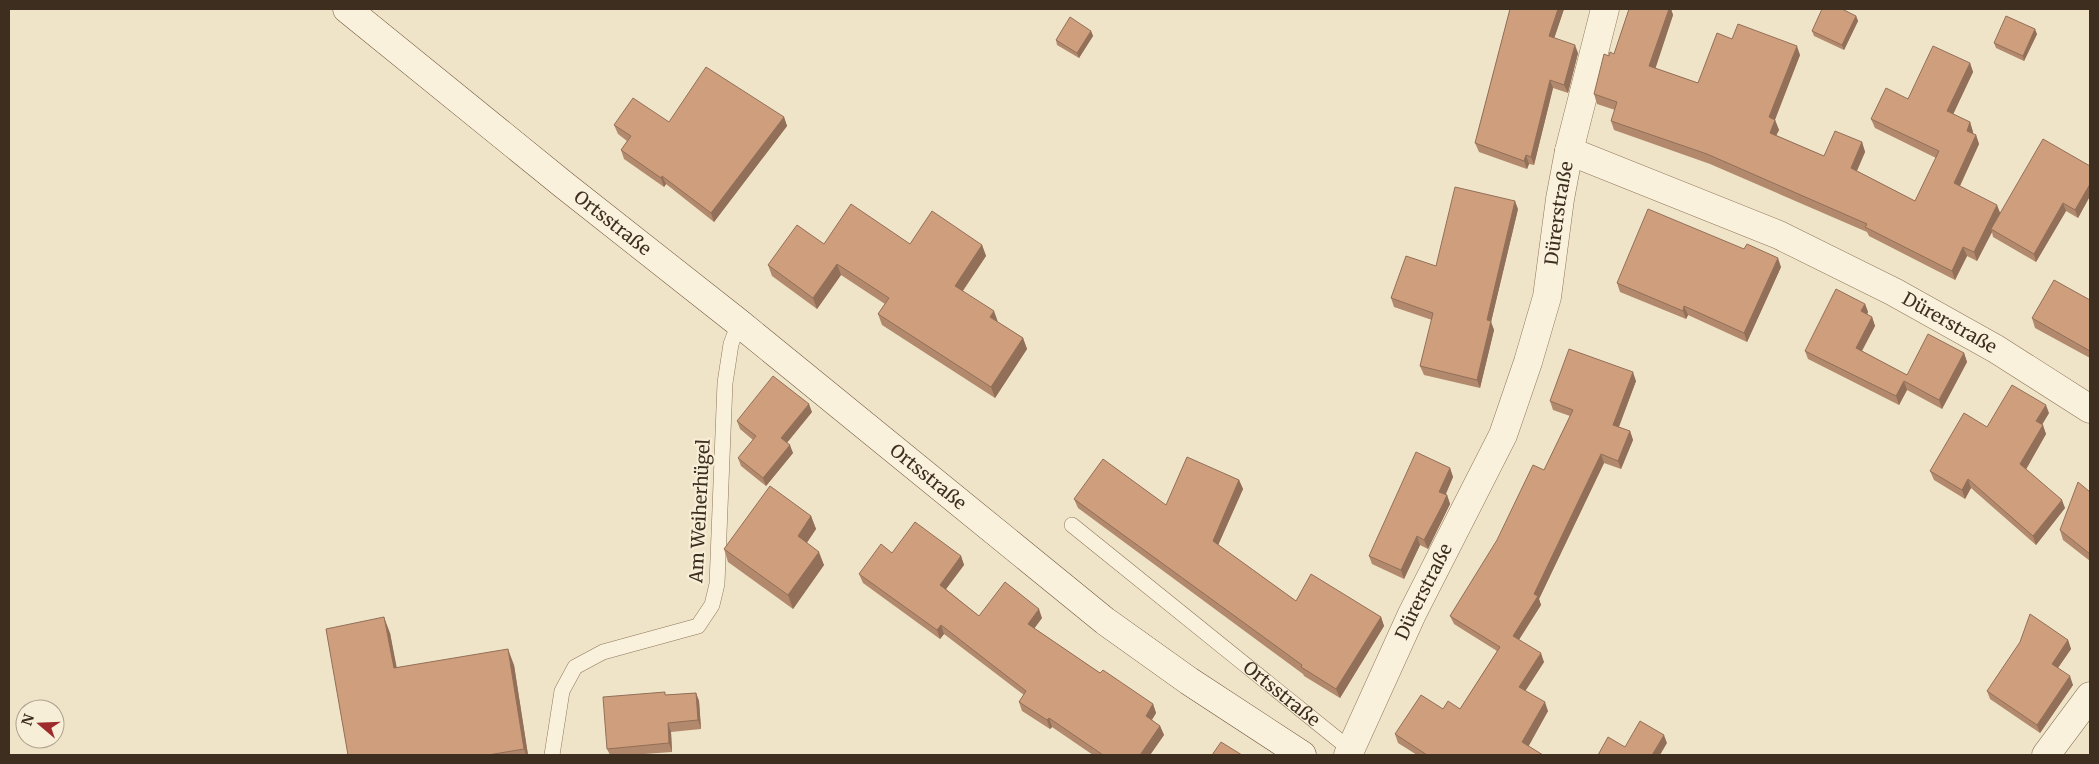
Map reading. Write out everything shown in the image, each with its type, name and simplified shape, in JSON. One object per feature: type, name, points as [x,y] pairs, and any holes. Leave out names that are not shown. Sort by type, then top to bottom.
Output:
[{"type":"street","name":"Ortsstraße","points":[[347,9],[564,185],[739,323],[1105,621],[1189,682],[1302,755]]},
{"type":"street","points":[[1569,151],[1606,9]]},
{"type":"street","name":"Dürerstraße","points":[[1350,753],[1412,614],[1503,435],[1528,362],[1547,297],[1560,199],[1569,151],[1788,239],[1894,292],[1996,349],[2090,409]]},
{"type":"street","points":[[2046,755],[2090,696]]},
{"type":"lane","name":"Am Weiherhügel","points":[[552,755],[562,691],[575,667],[603,652],[698,626],[712,604],[717,584],[725,383],[730,344],[739,323]]},
{"type":"lane","name":"Ortsstraße","points":[[1072,525],[1350,753]]},
{"type":"building","points":[[1510,9],[1558,9],[1549,36],[1575,45],[1564,85],[1550,80],[1531,157],[1526,155],[1524,161],[1475,143]]},
{"type":"building","points":[[1629,9],[1669,9],[1649,66],[1698,83],[1717,33],[1732,39],[1738,24],[1797,46],[1769,117],[1775,120],[1770,133],[1824,156],[1835,131],[1862,142],[1851,168],[1915,201],[1939,151],[1871,119],[1886,88],[1908,99],[1933,46],[1970,63],[1947,111],[1970,122],[1967,131],[1976,135],[1954,183],[1997,205],[1974,252],[1963,247],[1952,271],[1865,227],[1867,224],[1707,154],[1611,121],[1617,102],[1594,94],[1604,54],[1609,56],[1610,52],[1614,54]]},
{"type":"building","points":[[1822,9],[1842,9],[1856,16],[1842,45],[1812,31]]},
{"type":"building","points":[[2006,16],[2035,29],[2023,56],[1994,43]]},
{"type":"building","points":[[1070,17],[1091,31],[1077,53],[1056,40]]},
{"type":"building","points":[[706,67],[784,117],[711,213],[662,176],[661,178],[621,150],[631,136],[614,125],[633,98],[669,122]]},
{"type":"building","points":[[2043,139],[2090,166],[2090,184],[2075,210],[2063,203],[2034,254],[1991,229]]},
{"type":"building","points":[[1455,187],[1515,201],[1487,320],[1491,321],[1477,380],[1420,366],[1433,313],[1391,298],[1406,256],[1436,266]]},
{"type":"building","points":[[851,204],[910,244],[932,211],[982,245],[955,286],[994,311],[990,317],[1023,338],[991,387],[878,314],[889,298],[837,264],[813,298],[768,265],[797,225],[824,244]]},
{"type":"building","points":[[1648,209],[1744,249],[1747,244],[1778,258],[1744,333],[1684,306],[1683,311],[1617,283]]},
{"type":"building","points":[[2054,280],[2090,300],[2090,351],[2032,318]]},
{"type":"building","points":[[1836,289],[1865,304],[1861,311],[1872,317],[1856,348],[1907,375],[1928,334],[1964,353],[1939,400],[1904,381],[1896,396],[1805,351]]},
{"type":"building","points":[[1569,349],[1633,372],[1613,425],[1630,431],[1618,461],[1601,454],[1534,594],[1538,596],[1513,636],[1541,653],[1519,687],[1545,702],[1522,742],[1543,755],[1427,755],[1395,734],[1421,695],[1443,709],[1448,701],[1460,709],[1500,647],[1450,616],[1497,540],[1533,465],[1544,470],[1573,410],[1550,401]]},
{"type":"building","points":[[773,376],[809,404],[781,438],[790,445],[763,478],[738,458],[756,436],[737,421]]},
{"type":"building","points":[[2012,385],[2046,405],[2036,421],[2043,425],[2020,464],[2062,500],[2033,536],[1968,479],[1962,490],[1930,471],[1964,413],[1987,427]]},
{"type":"building","points":[[1416,452],[1450,468],[1439,492],[1447,495],[1424,540],[1417,536],[1401,570],[1369,556]]},
{"type":"building","points":[[1187,457],[1239,480],[1213,541],[1296,601],[1311,574],[1381,617],[1336,689],[1301,667],[1302,665],[1074,499],[1103,459],[1166,505]]},
{"type":"building","points":[[2078,482],[2090,492],[2090,554],[2060,530]]},
{"type":"building","points":[[770,486],[811,516],[798,536],[819,552],[788,595],[724,549]]},
{"type":"building","points":[[915,522],[961,556],[940,585],[979,616],[1005,582],[1039,609],[1028,624],[1100,673],[1103,670],[1153,704],[1146,716],[1160,726],[1140,755],[1103,755],[1049,718],[1047,720],[1019,702],[1026,691],[941,625],[937,630],[859,574],[881,544],[892,553]]},
{"type":"building","points":[[2030,614],[2068,640],[2052,664],[2070,676],[2037,725],[1987,691],[2020,642]]},
{"type":"building","points":[[384,617],[394,668],[508,649],[524,749],[488,755],[348,755],[326,629]]},
{"type":"building","points":[[665,692],[665,695],[696,693],[698,720],[668,723],[669,743],[607,749],[603,697]]},
{"type":"building","points":[[1640,721],[1664,735],[1652,755],[1598,755],[1608,737],[1625,747]]},
{"type":"building","points":[[1221,742],[1242,755],[1212,755]]}]
